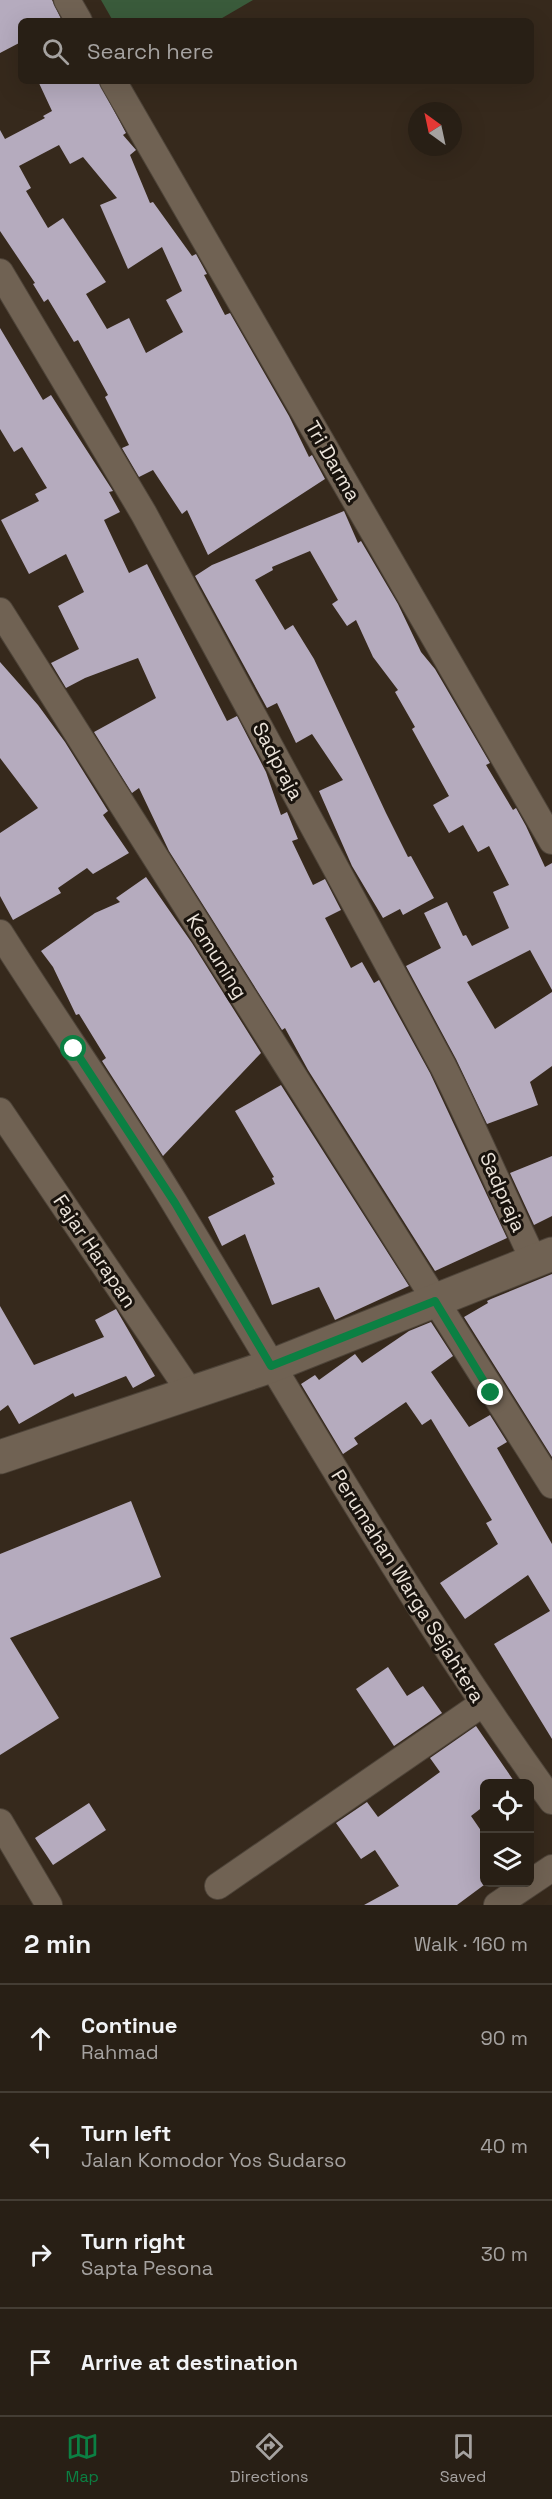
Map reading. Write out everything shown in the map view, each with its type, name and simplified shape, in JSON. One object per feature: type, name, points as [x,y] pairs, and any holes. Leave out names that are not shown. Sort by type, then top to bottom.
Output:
[{"type":"street","points":[[67,0],[77,18]]},
{"type":"street","name":"Tri Darma","points":[[115,84],[552,841]]},
{"type":"street","name":"Sadpraja","points":[[0,272],[144,514],[420,1025],[478,1136],[496,1181],[543,1258]]},
{"type":"street","name":"Kemuning","points":[[0,611],[552,1485]]},
{"type":"street","name":"Perumahan Warga Sejahtera","points":[[0,933],[175,1203],[271,1366],[482,1704],[552,1801]]},
{"type":"street","name":"Fajar Harapan","points":[[0,1111],[190,1392]]},
{"type":"street","points":[[0,1457],[271,1366],[543,1258]]},
{"type":"street","points":[[218,1886],[482,1704]]},
{"type":"street","points":[[0,1822],[49,1905]]},
{"type":"street","points":[[497,1905],[552,1868]]},
{"type":"green space","points":[[101,0],[253,0],[222,18],[111,18]]},
{"type":"building","points":[[0,0],[52,0],[61,18],[18,18],[18,44],[0,53]]},
{"type":"building","points":[[39,84],[100,84],[126,133],[123,135],[136,150],[130,155],[150,203],[153,202],[192,256],[196,254],[225,315],[230,313],[289,416],[309,457],[312,455],[325,479],[208,555],[187,510],[182,514],[153,470],[139,477],[122,448],[129,445],[105,397],[108,395],[78,340],[74,342],[48,299],[44,302],[33,284],[35,283],[0,231],[0,130],[5,139],[45,118],[43,116],[52,111]],"holes":[[[59,145],[70,164],[83,157],[117,198],[100,205],[128,269],[162,247],[182,291],[166,300],[183,332],[146,353],[129,318],[107,329],[86,294],[106,282],[63,218],[48,228],[26,191],[31,188],[19,166]]]},
{"type":"building","points":[[0,328],[43,400],[51,395],[113,491],[109,492],[120,512],[104,520],[129,573],[147,564],[227,721],[237,716],[266,772],[281,815],[287,812],[298,839],[292,841],[313,885],[325,879],[341,910],[325,918],[351,968],[362,962],[374,983],[379,980],[430,1073],[507,1238],[435,1271],[308,1070],[285,1028],[282,1030],[169,851],[139,788],[132,793],[94,732],[156,698],[138,658],[85,678],[66,688],[51,663],[79,649],[58,606],[84,592],[66,554],[29,574],[1,520],[39,501],[35,494],[47,488],[22,447],[14,452],[0,429]]},
{"type":"building","points":[[344,511],[358,543],[361,541],[398,604],[421,652],[435,669],[490,763],[486,765],[513,810],[516,808],[545,867],[552,863],[552,990],[530,950],[467,982],[495,1029],[552,992],[552,1066],[530,1082],[538,1105],[487,1124],[456,1059],[406,966],[441,948],[424,913],[447,902],[463,936],[466,935],[472,946],[509,928],[493,892],[509,885],[489,846],[478,852],[463,825],[449,833],[433,805],[449,796],[412,729],[415,727],[395,692],[398,690],[373,657],[356,620],[347,626],[332,604],[338,600],[310,551],[272,567],[273,570],[255,580],[285,630],[293,625],[314,659],[408,857],[411,856],[434,898],[403,915],[400,909],[383,918],[352,866],[319,791],[343,780],[312,734],[296,743],[277,703],[267,708],[195,576],[212,565]]},
{"type":"building","points":[[0,662],[38,705],[65,742],[108,811],[103,815],[129,853],[93,874],[87,868],[58,888],[61,893],[13,920],[0,896],[0,833],[38,808],[0,758]]},
{"type":"building","points":[[146,877],[192,943],[261,1053],[163,1156],[102,1061],[106,1058],[79,1014],[76,1015],[53,967],[41,951],[95,913],[120,902],[116,898]]},
{"type":"building","points":[[281,1085],[409,1286],[335,1320],[319,1287],[272,1305],[245,1234],[222,1246],[208,1217],[275,1184],[272,1178],[274,1177],[235,1111]]},
{"type":"building","points":[[552,1156],[552,1216],[534,1225],[510,1173]]},
{"type":"building","points":[[552,1274],[552,1457],[464,1317],[491,1299]]},
{"type":"building","points":[[0,1306],[34,1365],[104,1337],[95,1320],[116,1309],[155,1376],[133,1388],[126,1376],[75,1397],[73,1393],[19,1424],[8,1405],[0,1411]]},
{"type":"building","points":[[431,1322],[453,1356],[431,1372],[469,1427],[490,1415],[507,1442],[497,1448],[552,1544],[552,1739],[494,1644],[550,1611],[528,1575],[465,1619],[440,1583],[498,1544],[486,1523],[492,1520],[431,1419],[422,1425],[406,1402],[354,1438],[358,1444],[343,1454],[301,1384],[315,1375],[319,1380],[355,1354],[362,1363],[409,1331]]},
{"type":"building","points":[[131,1501],[161,1577],[10,1638],[59,1718],[0,1755],[0,1554]]},
{"type":"building","points":[[388,1667],[407,1696],[423,1686],[442,1713],[394,1746],[356,1689]]},
{"type":"building","points":[[476,1726],[513,1779],[480,1779],[480,1809],[471,1816],[480,1829],[481,1887],[457,1905],[364,1905],[399,1886],[375,1850],[361,1859],[336,1823],[367,1802],[378,1817],[440,1772],[430,1758]]},
{"type":"building","points":[[89,1803],[106,1830],[53,1865],[35,1838]]},
{"type":"route","points":[[74,1049],[175,1203],[271,1366],[435,1301],[491,1393]]}]
